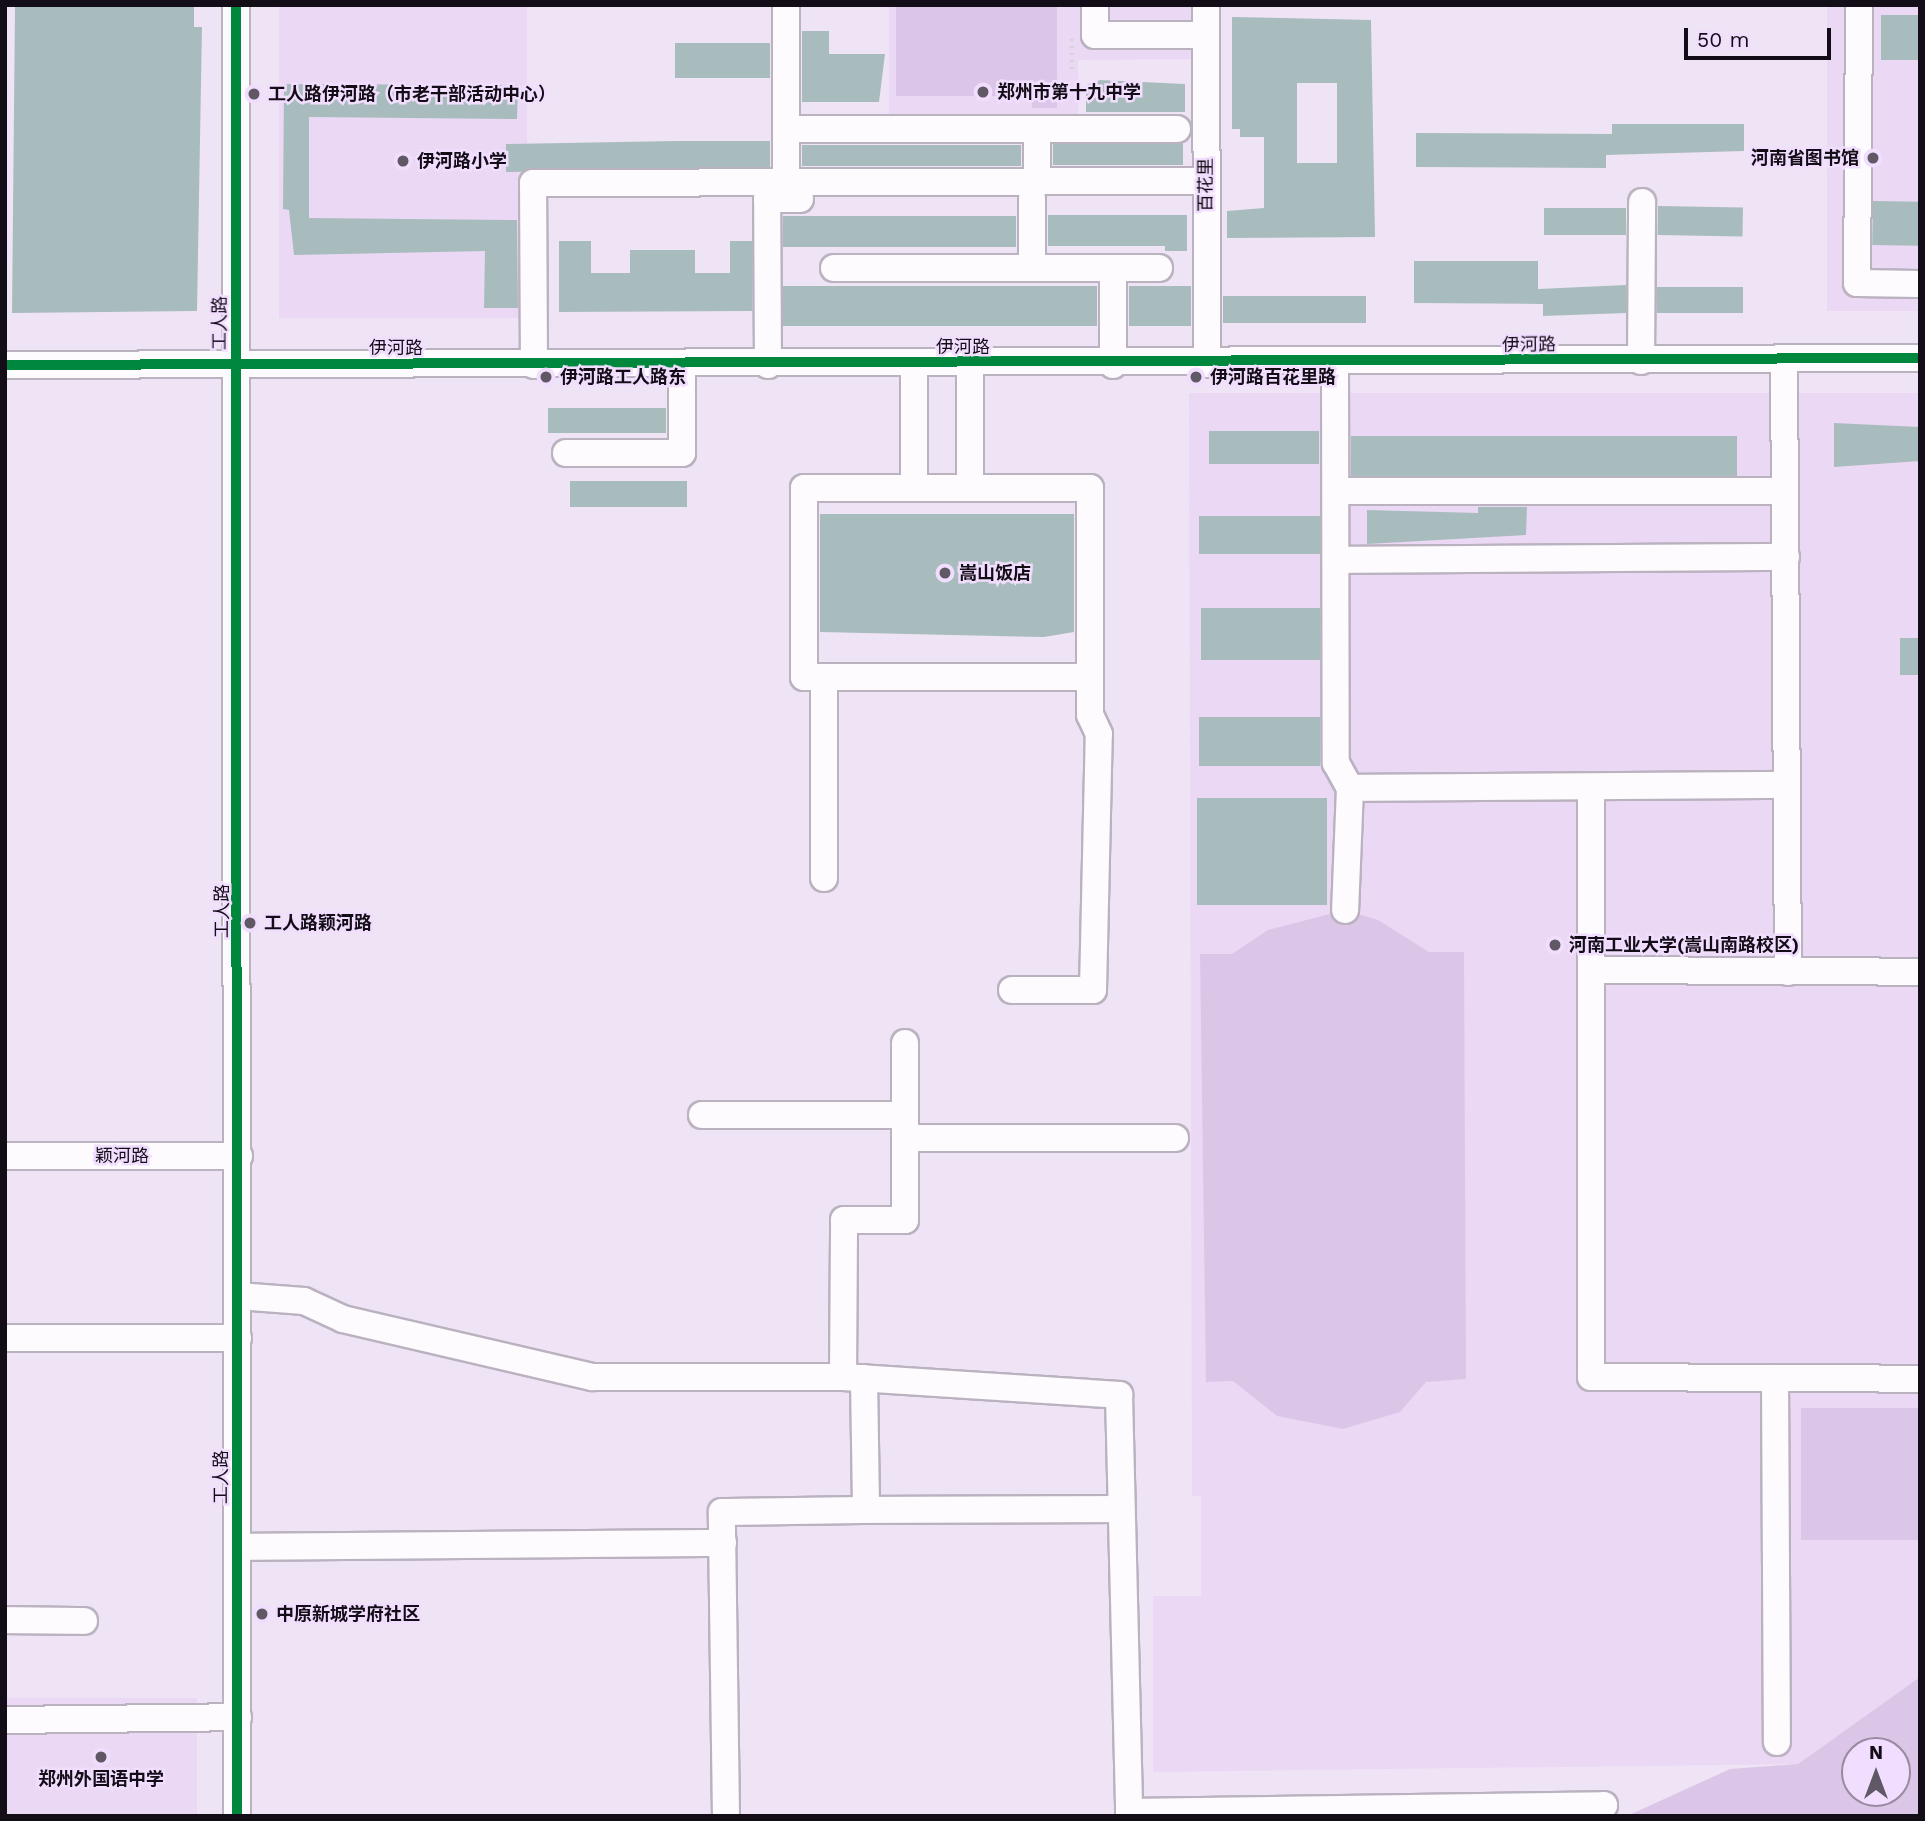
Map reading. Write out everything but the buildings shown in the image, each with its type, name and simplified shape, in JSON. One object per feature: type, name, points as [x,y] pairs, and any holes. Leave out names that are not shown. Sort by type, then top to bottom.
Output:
[{"type":"street","name":"工人路","points":[[236,5],[239,1156],[237,1816]]},
{"type":"street","points":[[786,5],[786,182]]},
{"type":"street","points":[[1095,5],[1095,35],[1206,35]]},
{"type":"street","name":"百花里","points":[[1206,5],[1207,364]]},
{"type":"street","points":[[1859,5],[1857,283],[1920,284]]},
{"type":"street","points":[[786,129],[1177,129]]},
{"type":"street","points":[[1032,268],[1037,129]]},
{"type":"street","points":[[768,365],[767,199],[1034,190],[1196,181]]},
{"type":"street","points":[[534,365],[533,183],[786,182],[1034,190],[1116,198]]},
{"type":"street","points":[[1641,361],[1643,202]]},
{"type":"street","points":[[834,268],[1159,268]]},
{"type":"street","points":[[1112,268],[1113,365]]},
{"type":"street","name":"伊河路","points":[[5,365],[1335,365],[1920,358]]},
{"type":"street","points":[[1784,359],[1788,972]]},
{"type":"street","points":[[566,453],[682,453],[682,365]]},
{"type":"street","points":[[914,365],[914,488]]},
{"type":"street","points":[[970,365],[970,488]]},
{"type":"street","points":[[1335,365],[1336,763],[1350,788],[1345,910]]},
{"type":"street","points":[[1012,990],[1093,990],[1099,734],[1090,715],[1090,677],[1090,488],[804,488],[804,677],[1090,677]]},
{"type":"street","points":[[1336,492],[1785,492]]},
{"type":"street","points":[[1336,560],[1786,557]]},
{"type":"street","points":[[824,677],[824,878]]},
{"type":"street","points":[[1350,788],[1787,785]]},
{"type":"street","points":[[1591,787],[1591,1377],[1920,1379]]},
{"type":"street","points":[[1591,970],[1920,972]]},
{"type":"street","points":[[866,1510],[844,1220],[905,1220],[905,1043]]},
{"type":"street","points":[[702,1115],[905,1127],[1175,1138]]},
{"type":"street","name":"颖河路","points":[[5,1156],[239,1156]]},
{"type":"street","points":[[238,1296],[304,1301],[343,1319],[592,1377],[854,1378],[1118,1395],[1129,1812],[1604,1805],[1598,1816]]},
{"type":"street","points":[[5,1338],[238,1338]]},
{"type":"street","points":[[1775,1378],[1777,1742]]},
{"type":"street","points":[[726,1816],[722,1512],[1111,1509]]},
{"type":"street","points":[[238,1547],[723,1543]]},
{"type":"street","points":[[5,1620],[84,1620]]},
{"type":"street","points":[[5,1720],[238,1717]]},
{"type":"shaded area","name":"伊河路小学","points":[[279,5],[527,5],[527,318],[279,318]]},
{"type":"shaded area","name":"郑州市第十九中学","points":[[889,5],[1191,5],[1191,59],[1078,60],[1078,123],[889,125]]},
{"type":"shaded area","points":[[896,5],[1057,5],[1057,108],[1032,108],[1032,96],[896,96]]},
{"type":"shaded area","name":"河南省图书馆","points":[[1827,5],[1920,5],[1920,311],[1827,311]]},
{"type":"shaded area","name":"河南工业大学(嵩山南路校区)","points":[[1189,393],[1920,393],[1920,1677],[1798,1764],[1153,1772],[1153,1596],[1201,1596],[1201,1496],[1192,1496]]},
{"type":"shaded area","points":[[1345,910],[1378,920],[1429,952],[1464,952],[1466,1379],[1426,1382],[1400,1412],[1343,1429],[1277,1416],[1233,1381],[1206,1382],[1200,954],[1232,954],[1268,930]]},
{"type":"shaded area","points":[[1801,1408],[1920,1408],[1920,1540],[1801,1540]]},
{"type":"shaded area","points":[[1920,1677],[1920,1816],[1627,1816],[1730,1769],[1798,1764]]},
{"type":"shaded area","name":"郑州外国语中学","points":[[5,1698],[197,1698],[197,1816],[5,1816]]},
{"type":"cycle path","points":[[236,5],[237,1816]]},
{"type":"cycle path","points":[[5,365],[1920,358]]},
{"type":"place","name":"郑州市第十九中学","points":[[983,92]]},
{"type":"place","name":"工人路伊河路（市老干部活动中心）","points":[[254,94]]},
{"type":"place","name":"河南省图书馆","points":[[1873,158]]},
{"type":"place","name":"伊河路小学","points":[[403,161]]},
{"type":"place","name":"伊河路工人路东","points":[[546,377]]},
{"type":"place","name":"伊河路百花里路","points":[[1196,377]]},
{"type":"place","name":"嵩山饭店","points":[[945,573]]},
{"type":"place","name":"工人路颖河路","points":[[250,923]]},
{"type":"place","name":"河南工业大学(嵩山南路校区)","points":[[1555,945]]},
{"type":"place","name":"中原新城学府社区","points":[[262,1614]]},
{"type":"place","name":"郑州外国语中学","points":[[101,1757]]}]
